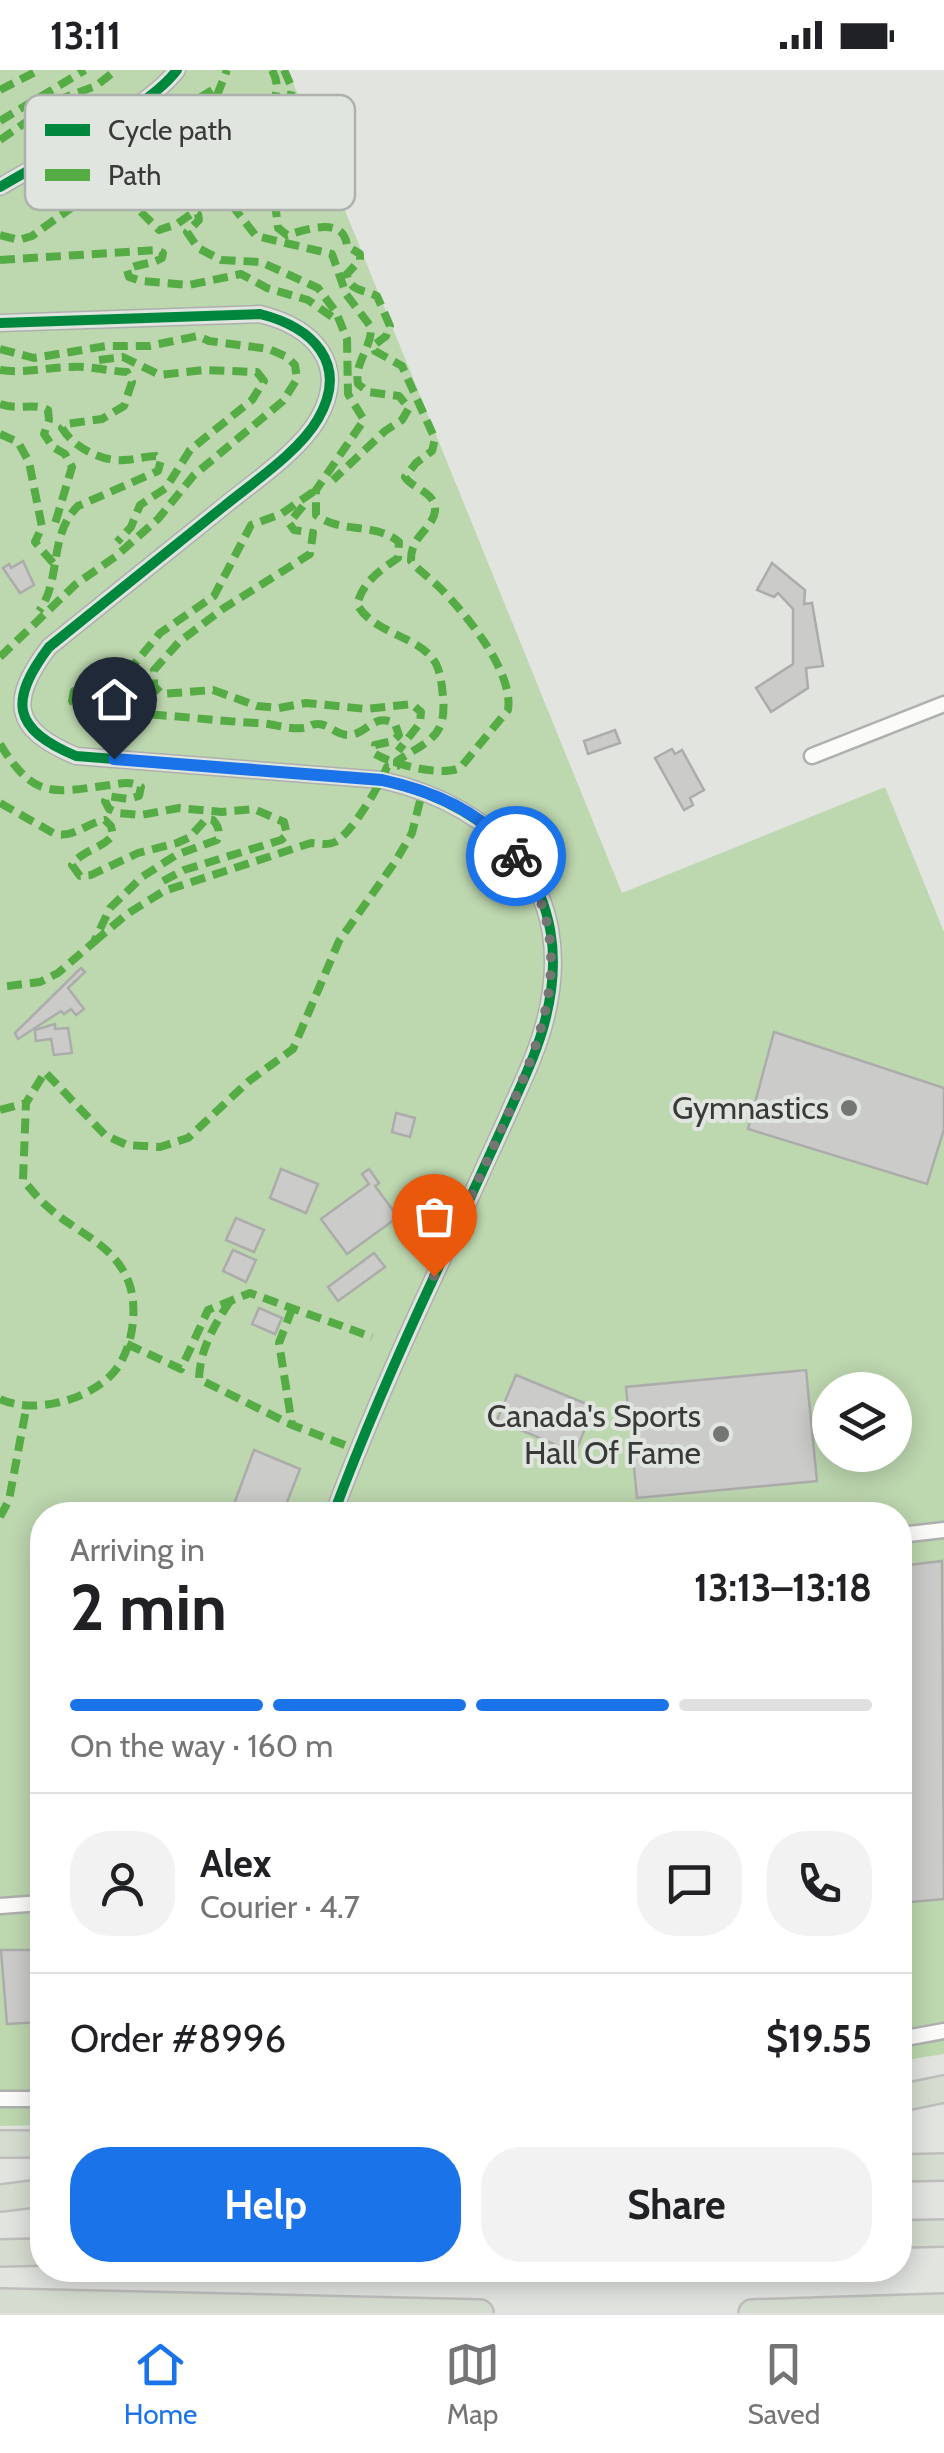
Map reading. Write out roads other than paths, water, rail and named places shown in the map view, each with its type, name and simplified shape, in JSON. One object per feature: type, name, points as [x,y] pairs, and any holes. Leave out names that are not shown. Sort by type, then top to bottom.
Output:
[{"type":"highway","points":[[912,2096],[944,2089]]},
{"type":"highway","points":[[0,2144],[30,2144]]},
{"type":"highway","points":[[912,2168],[944,2167]]},
{"type":"highway","points":[[0,2183],[30,2184]]},
{"type":"highway","points":[[0,2198],[30,2194]]},
{"type":"highway","points":[[912,2234],[944,2233]]},
{"type":"highway","points":[[0,2253],[30,2252]]},
{"type":"highway","points":[[0,2302],[480,2313]]},
{"type":"highway","points":[[752,2313],[944,2307]]},
{"type":"street","points":[[150,95],[177,70]]},
{"type":"street","points":[[0,187],[25,172]]},
{"type":"street","points":[[0,323],[260,314],[304,332],[316,343],[328,366],[327,398],[310,432],[50,646],[27,678],[21,696],[27,721],[39,736],[76,756],[382,780],[423,790],[470,814],[510,848],[539,894],[550,929],[552,972],[540,1035],[364,1434],[338,1502]]},
{"type":"street","points":[[812,756],[944,704]]},
{"type":"street","points":[[912,1534],[944,1530]]},
{"type":"street","points":[[0,1906],[30,1904]]},
{"type":"street","points":[[912,2037],[944,2031]]},
{"type":"street","points":[[0,2100],[30,2099]]},
{"type":"place","name":"Gymnastics","points":[[849,1108]]},
{"type":"place","name":"Canada's Sports Hall Of Fame","points":[[721,1434]]}]
